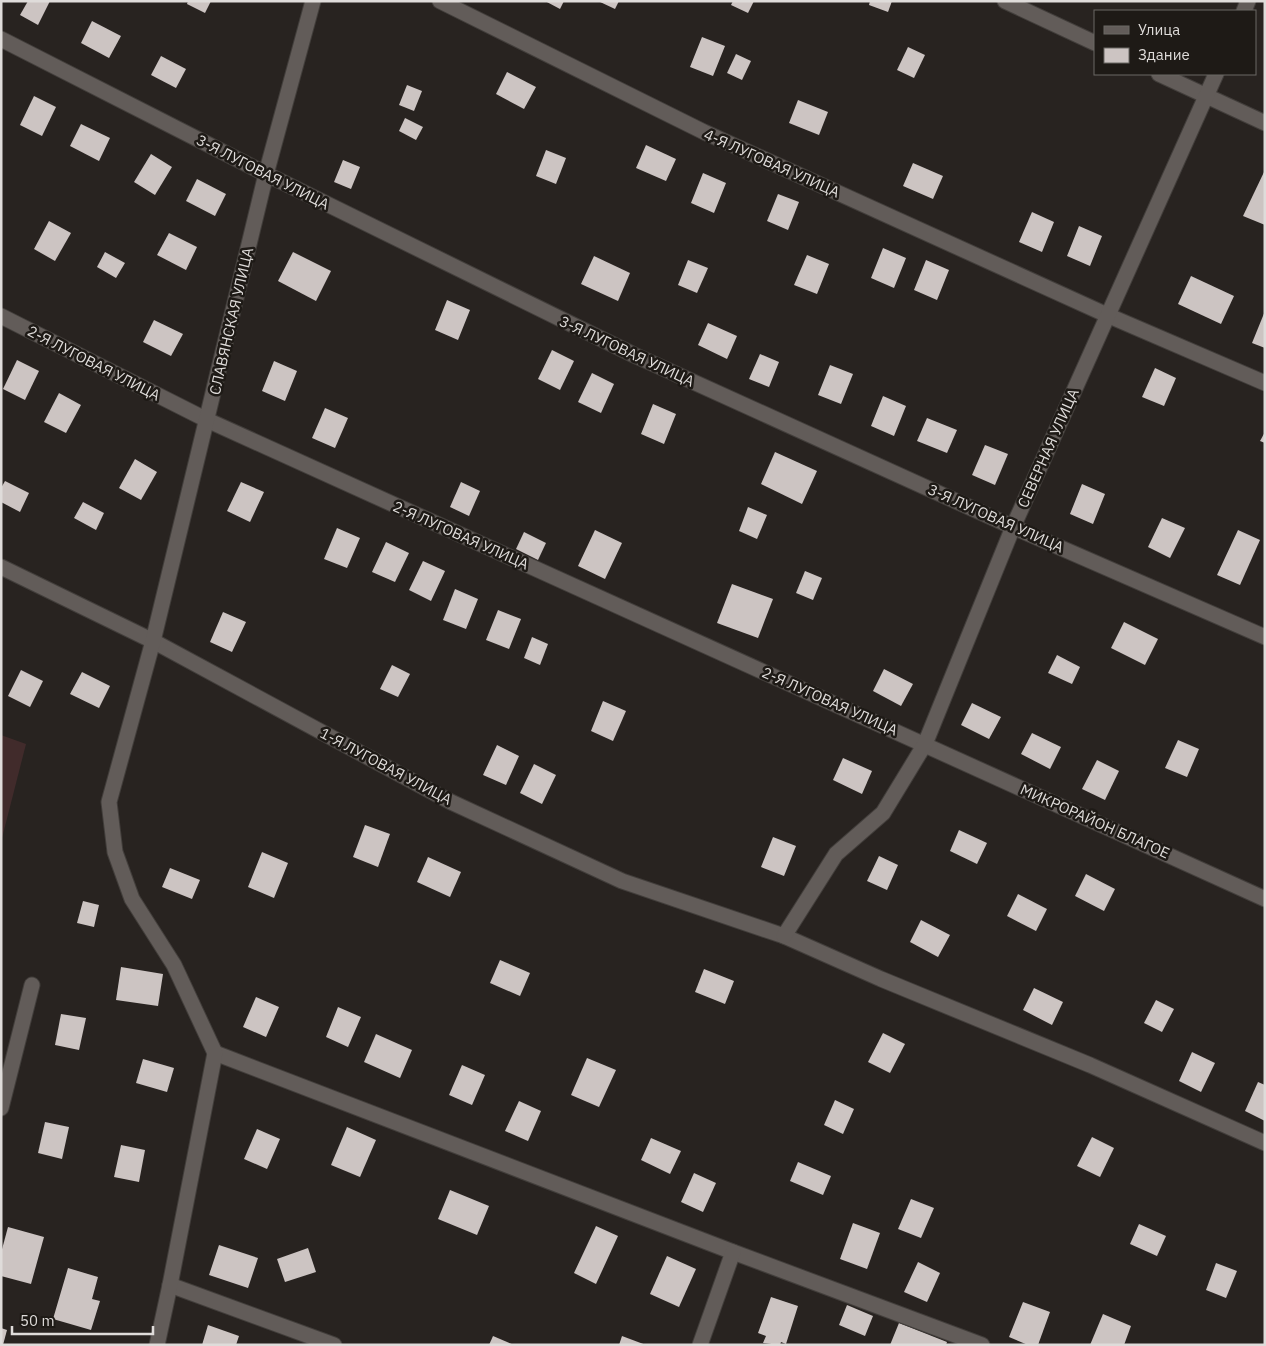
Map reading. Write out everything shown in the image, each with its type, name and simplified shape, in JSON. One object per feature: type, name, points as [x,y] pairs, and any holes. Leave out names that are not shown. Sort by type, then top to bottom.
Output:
[{"type":"street","name":"СЛАВЯНСКАЯ УЛИЦА","points":[[215,1053],[174,965],[132,899],[115,852],[110,802],[153,641],[266,174],[313,1]]},
{"type":"street","name":"4-Я ЛУГОВАЯ УЛИЦА","points":[[440,1],[704,132],[1107,314],[1265,383]]},
{"type":"street","points":[[1005,1],[1094,44]]},
{"type":"street","name":"3-Я ЛУГОВАЯ УЛИЦА","points":[[1,39],[266,174],[634,355],[1013,527],[1265,638]]},
{"type":"street","points":[[1162,75],[1265,123]]},
{"type":"street","name":"СЕВЕРНАЯ УЛИЦА","points":[[784,936],[836,854],[883,812],[924,744],[1013,527],[1216,75]]},
{"type":"street","name":"2-Я ЛУГОВАЯ УЛИЦА","points":[[1,316],[207,420],[924,744]]},
{"type":"street","name":"1-Я ЛУГОВАЯ УЛИЦА","points":[[1,567],[153,641],[451,802],[622,881],[784,936],[881,979],[1090,1066],[1265,1143]]},
{"type":"street","name":"МИКРОРАЙОН БЛАГОЕ","points":[[924,744],[1265,899]]},
{"type":"street","points":[[1,1108],[32,985]]},
{"type":"street","points":[[157,1345],[215,1053],[733,1252],[982,1345]]},
{"type":"street","points":[[700,1345],[733,1252]]},
{"type":"street","points":[[170,1285],[334,1345]]},
{"type":"shaded area","points":[[1,735],[26,744],[1,842]]},
{"type":"building","points":[[28,1],[50,1],[38,25],[20,15]]},
{"type":"building","points":[[188,1],[211,1],[205,13],[187,4]]},
{"type":"building","points":[[545,1],[564,1],[560,9]]},
{"type":"building","points":[[598,1],[619,1],[615,9]]},
{"type":"building","points":[[733,1],[754,1],[748,13],[731,5]]},
{"type":"building","points":[[870,1],[892,1],[888,12],[869,5]]},
{"type":"building","points":[[92,21],[121,36],[109,58],[81,43]]},
{"type":"building","points":[[702,37],[725,46],[713,76],[690,67]]},
{"type":"building","points":[[908,47],[925,55],[914,78],[897,70]]},
{"type":"building","points":[[736,54],[751,61],[742,80],[727,73]]},
{"type":"building","points":[[161,56],[186,69],[176,88],[151,75]]},
{"type":"building","points":[[507,72],[536,87],[524,109],[496,94]]},
{"type":"building","points":[[407,85],[422,91],[414,111],[399,105]]},
{"type":"building","points":[[34,96],[56,107],[42,136],[20,125]]},
{"type":"building","points":[[798,100],[828,112],[819,135],[789,123]]},
{"type":"building","points":[[405,118],[423,127],[416,140],[399,131]]},
{"type":"building","points":[[81,124],[110,138],[99,161],[70,146]]},
{"type":"building","points":[[646,145],[676,159],[666,181],[636,168]]},
{"type":"building","points":[[546,150],[566,158],[556,184],[536,176]]},
{"type":"building","points":[[151,154],[172,167],[155,195],[134,182]]},
{"type":"building","points":[[343,160],[360,167],[351,189],[334,182]]},
{"type":"building","points":[[913,163],[943,176],[933,199],[903,186]]},
{"type":"building","points":[[1265,170],[1265,225],[1243,216]]},
{"type":"building","points":[[703,173],[726,183],[714,213],[691,203]]},
{"type":"building","points":[[197,179],[226,194],[215,216],[186,201]]},
{"type":"building","points":[[778,194],[799,202],[788,230],[767,221]]},
{"type":"building","points":[[1032,212],[1054,222],[1042,252],[1019,242]]},
{"type":"building","points":[[49,221],[71,233],[55,261],[34,249]]},
{"type":"building","points":[[1079,226],[1102,236],[1090,266],[1067,256]]},
{"type":"building","points":[[169,233],[197,247],[186,270],[157,255]]},
{"type":"building","points":[[883,248],[906,258],[894,288],[871,278]]},
{"type":"building","points":[[105,252],[125,263],[116,278],[97,267]]},
{"type":"building","points":[[293,252],[331,271],[316,301],[278,281]]},
{"type":"building","points":[[807,255],[829,264],[817,294],[794,285]]},
{"type":"building","points":[[594,256],[630,273],[618,301],[581,284]]},
{"type":"building","points":[[688,260],[708,268],[697,293],[678,285]]},
{"type":"building","points":[[926,260],[949,270],[937,300],[914,290]]},
{"type":"building","points":[[1191,276],[1234,296],[1221,324],[1178,304]]},
{"type":"building","points":[[447,300],[470,310],[458,340],[435,330]]},
{"type":"building","points":[[1265,311],[1265,348],[1252,343]]},
{"type":"building","points":[[154,320],[183,334],[171,356],[143,342]]},
{"type":"building","points":[[708,323],[737,336],[727,359],[698,345]]},
{"type":"building","points":[[552,350],[574,361],[560,390],[538,379]]},
{"type":"building","points":[[760,354],[779,362],[769,387],[749,379]]},
{"type":"building","points":[[17,360],[39,371],[25,400],[3,389]]},
{"type":"building","points":[[274,361],[297,371],[285,401],[262,391]]},
{"type":"building","points":[[830,365],[853,374],[841,404],[818,395]]},
{"type":"building","points":[[1155,368],[1176,378],[1164,406],[1142,397]]},
{"type":"building","points":[[592,373],[614,384],[601,413],[578,402]]},
{"type":"building","points":[[59,393],[81,405],[66,433],[44,422]]},
{"type":"building","points":[[883,396],[906,406],[894,436],[871,426]]},
{"type":"building","points":[[653,404],[676,414],[664,444],[641,434]]},
{"type":"building","points":[[325,408],[348,418],[335,448],[312,438]]},
{"type":"building","points":[[927,418],[957,430],[947,453],[917,441]]},
{"type":"building","points":[[1265,432],[1265,443],[1260,441]]},
{"type":"building","points":[[985,445],[1008,454],[995,485],[972,475]]},
{"type":"building","points":[[775,452],[817,471],[802,504],[761,484]]},
{"type":"building","points":[[135,459],[157,472],[141,500],[119,488]]},
{"type":"building","points":[[5,481],[29,493],[20,512],[1,502],[1,488]]},
{"type":"building","points":[[241,482],[264,492],[250,522],[227,511]]},
{"type":"building","points":[[461,482],[480,491],[469,516],[450,507]]},
{"type":"building","points":[[1082,484],[1105,494],[1093,524],[1070,514]]},
{"type":"building","points":[[83,502],[104,513],[96,530],[74,518]]},
{"type":"building","points":[[748,507],[767,515],[757,539],[739,531]]},
{"type":"building","points":[[1162,518],[1185,528],[1170,558],[1148,547]]},
{"type":"building","points":[[337,528],[360,538],[347,568],[324,559]]},
{"type":"building","points":[[595,530],[622,543],[605,579],[578,566]]},
{"type":"building","points":[[1238,530],[1260,540],[1240,585],[1217,575]]},
{"type":"building","points":[[524,532],[546,543],[538,560],[516,549]]},
{"type":"building","points":[[386,542],[409,553],[395,582],[372,572]]},
{"type":"building","points":[[423,561],[445,571],[431,601],[409,590]]},
{"type":"building","points":[[805,571],[822,578],[813,600],[796,593]]},
{"type":"building","points":[[732,584],[773,599],[758,638],[717,623]]},
{"type":"building","points":[[455,589],[478,599],[466,629],[443,620]]},
{"type":"building","points":[[498,610],[521,619],[509,649],[486,640]]},
{"type":"building","points":[[223,612],[246,622],[232,652],[210,642]]},
{"type":"building","points":[[1124,622],[1158,639],[1145,665],[1111,648]]},
{"type":"building","points":[[532,637],[548,644],[540,665],[524,658]]},
{"type":"building","points":[[1057,655],[1080,667],[1072,684],[1048,673]]},
{"type":"building","points":[[392,665],[410,674],[398,697],[380,689]]},
{"type":"building","points":[[884,669],[913,684],[901,706],[873,691]]},
{"type":"building","points":[[21,670],[43,681],[30,707],[8,696]]},
{"type":"building","points":[[82,672],[110,686],[99,708],[70,694]]},
{"type":"building","points":[[603,701],[626,711],[613,741],[591,731]]},
{"type":"building","points":[[972,703],[1001,717],[989,739],[961,725]]},
{"type":"building","points":[[1032,733],[1061,747],[1050,769],[1021,754]]},
{"type":"building","points":[[1178,740],[1199,749],[1187,777],[1165,768]]},
{"type":"building","points":[[497,745],[519,756],[506,785],[483,775]]},
{"type":"building","points":[[843,758],[872,771],[862,794],[833,780]]},
{"type":"building","points":[[1097,760],[1119,771],[1105,800],[1082,789]]},
{"type":"building","points":[[534,764],[556,775],[542,804],[520,793]]},
{"type":"building","points":[[365,825],[390,834],[378,867],[353,857]]},
{"type":"building","points":[[959,830],[987,843],[977,864],[950,851]]},
{"type":"building","points":[[773,837],[796,846],[784,876],[761,867]]},
{"type":"building","points":[[262,852],[288,863],[274,898],[248,887]]},
{"type":"building","points":[[879,856],[898,865],[887,890],[867,881]]},
{"type":"building","points":[[428,857],[461,872],[450,897],[417,882]]},
{"type":"building","points":[[170,868],[200,880],[192,899],[162,887]]},
{"type":"building","points":[[1086,874],[1115,889],[1104,911],[1075,896]]},
{"type":"building","points":[[1018,894],[1047,909],[1036,931],[1007,916]]},
{"type":"building","points":[[83,901],[99,905],[94,927],[77,923]]},
{"type":"building","points":[[921,920],[950,935],[938,957],[910,942]]},
{"type":"building","points":[[500,960],[530,973],[520,996],[490,983]]},
{"type":"building","points":[[121,967],[163,974],[158,1006],[116,1000]]},
{"type":"building","points":[[704,969],[734,981],[725,1004],[695,992]]},
{"type":"building","points":[[1034,988],[1063,1002],[1052,1025],[1023,1010]]},
{"type":"building","points":[[256,997],[279,1007],[266,1037],[243,1027]]},
{"type":"building","points":[[1156,1000],[1174,1009],[1162,1032],[1144,1023]]},
{"type":"building","points":[[338,1007],[361,1017],[348,1047],[326,1037]]},
{"type":"building","points":[[61,1014],[86,1018],[79,1050],[55,1045]]},
{"type":"building","points":[[883,1033],[905,1044],[890,1073],[868,1062]]},
{"type":"building","points":[[376,1034],[412,1050],[400,1078],[364,1062]]},
{"type":"building","points":[[1192,1052],[1215,1063],[1201,1092],[1179,1081]]},
{"type":"building","points":[[587,1058],[616,1070],[599,1107],[571,1095]]},
{"type":"building","points":[[143,1059],[174,1068],[167,1092],[136,1083]]},
{"type":"building","points":[[462,1065],[485,1075],[472,1105],[449,1095]]},
{"type":"building","points":[[1258,1082],[1265,1085],[1265,1121],[1245,1111]]},
{"type":"building","points":[[835,1100],[854,1109],[843,1134],[824,1125]]},
{"type":"building","points":[[519,1101],[541,1111],[528,1141],[505,1131]]},
{"type":"building","points":[[45,1122],[69,1127],[62,1159],[38,1153]]},
{"type":"building","points":[[347,1127],[376,1140],[360,1177],[331,1165]]},
{"type":"building","points":[[257,1129],[280,1139],[267,1169],[244,1159]]},
{"type":"building","points":[[1092,1137],[1114,1148],[1100,1177],[1077,1166]]},
{"type":"building","points":[[651,1138],[681,1151],[670,1174],[641,1160]]},
{"type":"building","points":[[121,1145],[145,1150],[139,1182],[114,1177]]},
{"type":"building","points":[[798,1162],[831,1176],[823,1195],[790,1181]]},
{"type":"building","points":[[694,1173],[716,1183],[703,1212],[681,1202]]},
{"type":"building","points":[[450,1190],[489,1206],[477,1235],[438,1219]]},
{"type":"building","points":[[911,1199],[934,1208],[921,1238],[898,1229]]},
{"type":"building","points":[[853,1223],[880,1233],[867,1269],[840,1259]]},
{"type":"building","points":[[1139,1224],[1166,1236],[1157,1256],[1130,1244]]},
{"type":"building","points":[[596,1226],[618,1236],[596,1284],[574,1273]]},
{"type":"building","points":[[8,1227],[44,1237],[31,1284],[1,1276],[1,1253]]},
{"type":"building","points":[[219,1245],[258,1258],[248,1288],[209,1275]]},
{"type":"building","points":[[308,1248],[316,1272],[285,1282],[277,1259]]},
{"type":"building","points":[[667,1256],[696,1269],[679,1307],[650,1294]]},
{"type":"building","points":[[918,1262],[940,1273],[927,1302],[904,1292]]},
{"type":"building","points":[[1216,1263],[1237,1271],[1226,1298],[1206,1290]]},
{"type":"building","points":[[68,1268],[98,1277],[92,1299],[100,1301],[91,1330],[53,1319]]},
{"type":"building","points":[[771,1297],[798,1306],[786,1344],[781,1342],[780,1345],[763,1343],[766,1336],[758,1333]]},
{"type":"building","points":[[1023,1302],[1050,1312],[1038,1345],[1028,1345],[1009,1337]]},
{"type":"building","points":[[847,1305],[873,1316],[865,1336],[839,1325]]},
{"type":"building","points":[[1103,1314],[1131,1326],[1124,1345],[1090,1345]]},
{"type":"building","points":[[899,1323],[947,1342],[946,1345],[890,1345]]},
{"type":"building","points":[[208,1325],[239,1336],[236,1345],[202,1345]]},
{"type":"building","points":[[1,1328],[7,1330],[3,1345],[1,1345]]},
{"type":"building","points":[[493,1336],[514,1345],[489,1345]]},
{"type":"building","points":[[622,1336],[646,1345],[619,1345]]}]
